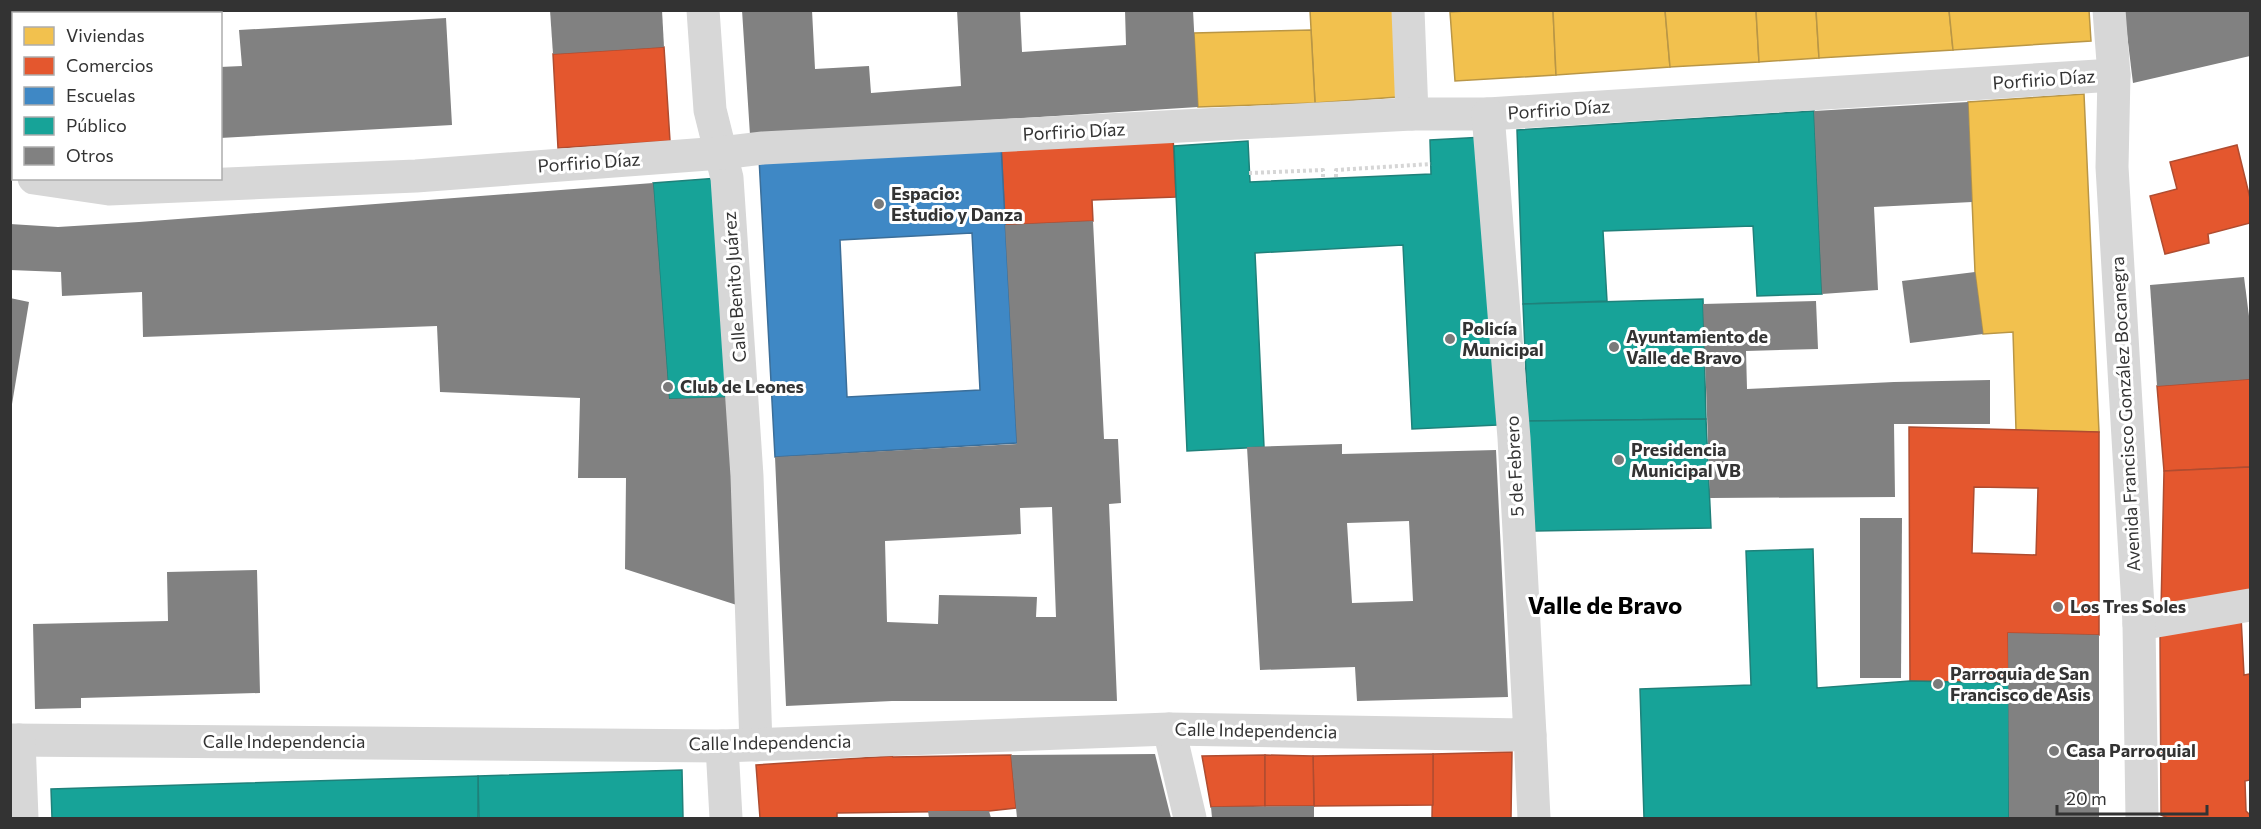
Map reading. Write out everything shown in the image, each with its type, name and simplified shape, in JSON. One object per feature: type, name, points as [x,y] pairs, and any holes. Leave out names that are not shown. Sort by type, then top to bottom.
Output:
[{"type":"street","name":"Calle Benito Juárez","points":[[704,10],[710,110],[727,178],[747,476],[756,745]]},
{"type":"street","points":[[1408,10],[1412,114]]},
{"type":"street","name":"Avenida Francisco González Bocanegra","points":[[2109,10],[2114,75],[2112,167],[2139,624],[2142,819]]},
{"type":"street","name":"Porfirio Díaz","points":[[48,180],[109,189],[416,176],[721,153],[763,147],[1412,114],[1488,114],[2114,75]]},
{"type":"street","name":"5 de Febrero","points":[[1488,114],[1514,438],[1534,819]]},
{"type":"street","points":[[2139,624],[2250,605]]},
{"type":"street","points":[[1169,729],[1190,819]]},
{"type":"street","name":"Calle Independencia","points":[[15,740],[722,746],[1169,729],[1530,735]]},
{"type":"street","points":[[15,740],[22,819]]},
{"type":"street","points":[[722,746],[726,819]]},
{"type":"path","points":[[1336,177],[1336,170],[1431,164]]},
{"type":"path","points":[[1249,173],[1323,170],[1323,179]]},
{"type":"building: Viviendas","points":[[1310,10],[1394,10],[1398,97],[1315,103]]},
{"type":"building: Viviendas","points":[[1553,10],[1556,75],[1455,81],[1450,12]]},
{"type":"building: Viviendas","points":[[1553,10],[1665,10],[1670,67],[1556,75]]},
{"type":"building: Viviendas","points":[[1665,10],[1756,10],[1759,62],[1670,67]]},
{"type":"building: Viviendas","points":[[1756,10],[1816,10],[1819,58],[1759,62]]},
{"type":"building: Viviendas","points":[[1816,10],[1949,10],[1953,50],[1819,58]]},
{"type":"building: Viviendas","points":[[1949,10],[2089,10],[2091,41],[1953,50]]},
{"type":"building: Viviendas","points":[[1311,30],[1315,103],[1198,107],[1194,33]]},
{"type":"building: Viviendas","points":[[2084,94],[2099,432],[2016,430],[2013,332],[1983,334],[1975,272],[1968,102]]},
{"type":"building: Comercios","points":[[664,47],[670,141],[558,148],[553,54]]},
{"type":"building: Comercios","points":[[1173,136],[1176,197],[1092,200],[1093,221],[1005,225],[1001,145]]},
{"type":"building: Comercios","points":[[2237,145],[2250,198],[2250,223],[2208,234],[2209,243],[2165,254],[2150,196],[2177,189],[2170,162]]},
{"type":"building: Comercios","points":[[2250,379],[2250,467],[2164,471],[2157,386]]},
{"type":"building: Comercios","points":[[1909,427],[2099,432],[2099,635],[2008,633],[2009,683],[1910,681]],"holes":[[[1974,487],[2038,488],[2036,555],[1972,553]]]},
{"type":"building: Comercios","points":[[2250,467],[2250,595],[2161,610],[2164,471]]},
{"type":"building: Comercios","points":[[2241,616],[2244,675],[2250,674],[2250,780],[2245,781],[2246,811],[2250,818],[2168,818],[2161,815],[2160,627]]},
{"type":"building: Comercios","points":[[1512,752],[1511,818],[1432,818],[1433,754]]},
{"type":"building: Comercios","points":[[1433,754],[1433,805],[1314,806],[1313,756]]},
{"type":"building: Comercios","points":[[1011,755],[1016,808],[989,811],[837,813],[837,818],[760,818],[756,765],[892,756]]},
{"type":"building: Comercios","points":[[1265,755],[1265,806],[1211,807],[1202,756]]},
{"type":"building: Comercios","points":[[1265,755],[1313,756],[1314,806],[1265,806]]},
{"type":"building: Escuelas","points":[[1001,145],[1017,443],[775,457],[759,158]],"holes":[[[972,233],[980,390],[847,397],[840,240]]]},
{"type":"building: Público","points":[[1814,111],[1822,294],[1757,296],[1753,226],[1603,231],[1607,301],[1523,304],[1517,130]]},
{"type":"building: Público","name":"Policía Municipal","points":[[1484,137],[1497,425],[1412,429],[1403,245],[1255,253],[1264,447],[1187,451],[1174,146],[1248,141],[1250,182],[1431,174],[1430,140]]},
{"type":"building: Público","points":[[718,178],[735,397],[669,399],[653,183]]},
{"type":"building: Público","name":"Ayuntamiento de Valle de Bravo","points":[[1703,299],[1706,419],[1528,421],[1523,304]]},
{"type":"building: Público","name":"Presidencia Municipal VB","points":[[1706,419],[1711,528],[1535,531],[1528,421]]},
{"type":"building: Público","name":"Parroquia de San Francisco de Asis","points":[[1813,549],[1817,688],[1910,681],[2009,683],[2009,818],[1644,818],[1640,689],[1751,685],[1746,551]]},
{"type":"building: Público","points":[[682,770],[683,818],[479,818],[478,776]]},
{"type":"building: Público","points":[[478,776],[478,818],[52,818],[51,789]]},
{"type":"building: Otros","points":[[20,10],[217,10],[217,12],[20,12]]},
{"type":"building: Otros","points":[[550,10],[662,10],[664,47],[553,54]]},
{"type":"building: Otros","points":[[742,10],[812,10],[815,69],[869,66],[871,93],[961,86],[957,10],[1020,10],[1022,52],[1126,45],[1125,10],[1193,10],[1198,107],[750,135]]},
{"type":"building: Otros","points":[[2124,10],[2250,10],[2250,56],[2133,83]]},
{"type":"building: Otros","points":[[446,18],[452,125],[222,138],[222,67],[242,66],[239,30]]},
{"type":"building: Otros","points":[[10,69],[12,69],[12,118],[10,119]]},
{"type":"building: Otros","points":[[1968,102],[1972,202],[1874,207],[1878,290],[1822,294],[1814,111]]},
{"type":"building: Otros","points":[[653,183],[669,399],[735,397],[746,608],[625,569],[626,478],[578,478],[580,398],[440,392],[437,326],[143,337],[142,292],[62,296],[61,272],[10,270],[10,224],[58,227],[139,222]]},
{"type":"building: Otros","points":[[1093,221],[1104,439],[1118,439],[1121,503],[1109,504],[1117,701],[892,701],[786,706],[775,457],[1017,444],[1005,225]],"holes":[[[1052,507],[1056,617],[1036,617],[1037,597],[939,595],[938,624],[887,622],[885,541],[1021,534],[1020,508]]]},
{"type":"building: Otros","points":[[1975,272],[1983,334],[1910,343],[1902,281]]},
{"type":"building: Otros","points":[[2244,277],[2250,324],[2250,379],[2157,386],[2150,285]]},
{"type":"building: Otros","points":[[10,298],[29,302],[12,404],[10,404]]},
{"type":"building: Otros","points":[[1816,301],[1818,349],[1746,351],[1747,389],[1990,380],[1990,424],[1894,424],[1895,497],[1710,498],[1703,304]]},
{"type":"building: Otros","points":[[1342,444],[1342,454],[1496,450],[1508,697],[1357,701],[1355,667],[1260,670],[1247,447]],"holes":[[[1409,521],[1413,601],[1352,603],[1347,523]]]},
{"type":"building: Otros","points":[[1860,518],[1902,518],[1901,678],[1860,678]]},
{"type":"building: Otros","points":[[257,570],[260,693],[81,698],[81,708],[35,709],[33,624],[168,621],[167,572]]},
{"type":"building: Otros","name":"Casa Parroquial","points":[[2008,633],[2099,635],[2099,818],[2009,818]]},
{"type":"building: Otros","points":[[1155,754],[1171,818],[1017,818],[1011,755]]},
{"type":"building: Otros","points":[[1314,806],[1314,818],[1212,818],[1211,807]]},
{"type":"building: Otros","points":[[928,811],[989,811],[991,818],[929,818]]},
{"type":"place","name":"Espacio: Estudio y Danza","points":[[879,204]]},
{"type":"place","name":"Policía Municipal","points":[[1450,339]]},
{"type":"place","name":"Ayuntamiento de Valle de Bravo","points":[[1614,347]]},
{"type":"place","name":"Club de Leones","points":[[668,387]]},
{"type":"place","name":"Presidencia Municipal VB","points":[[1619,460]]},
{"type":"place","name":"Los Tres Soles","points":[[2058,607]]},
{"type":"place","name":"Parroquia de San Francisco de Asis","points":[[1938,684]]},
{"type":"place","name":"Casa Parroquial","points":[[2054,751]]},
{"type":"district","name":"Valle de Bravo","points":[[1605,606]]}]
